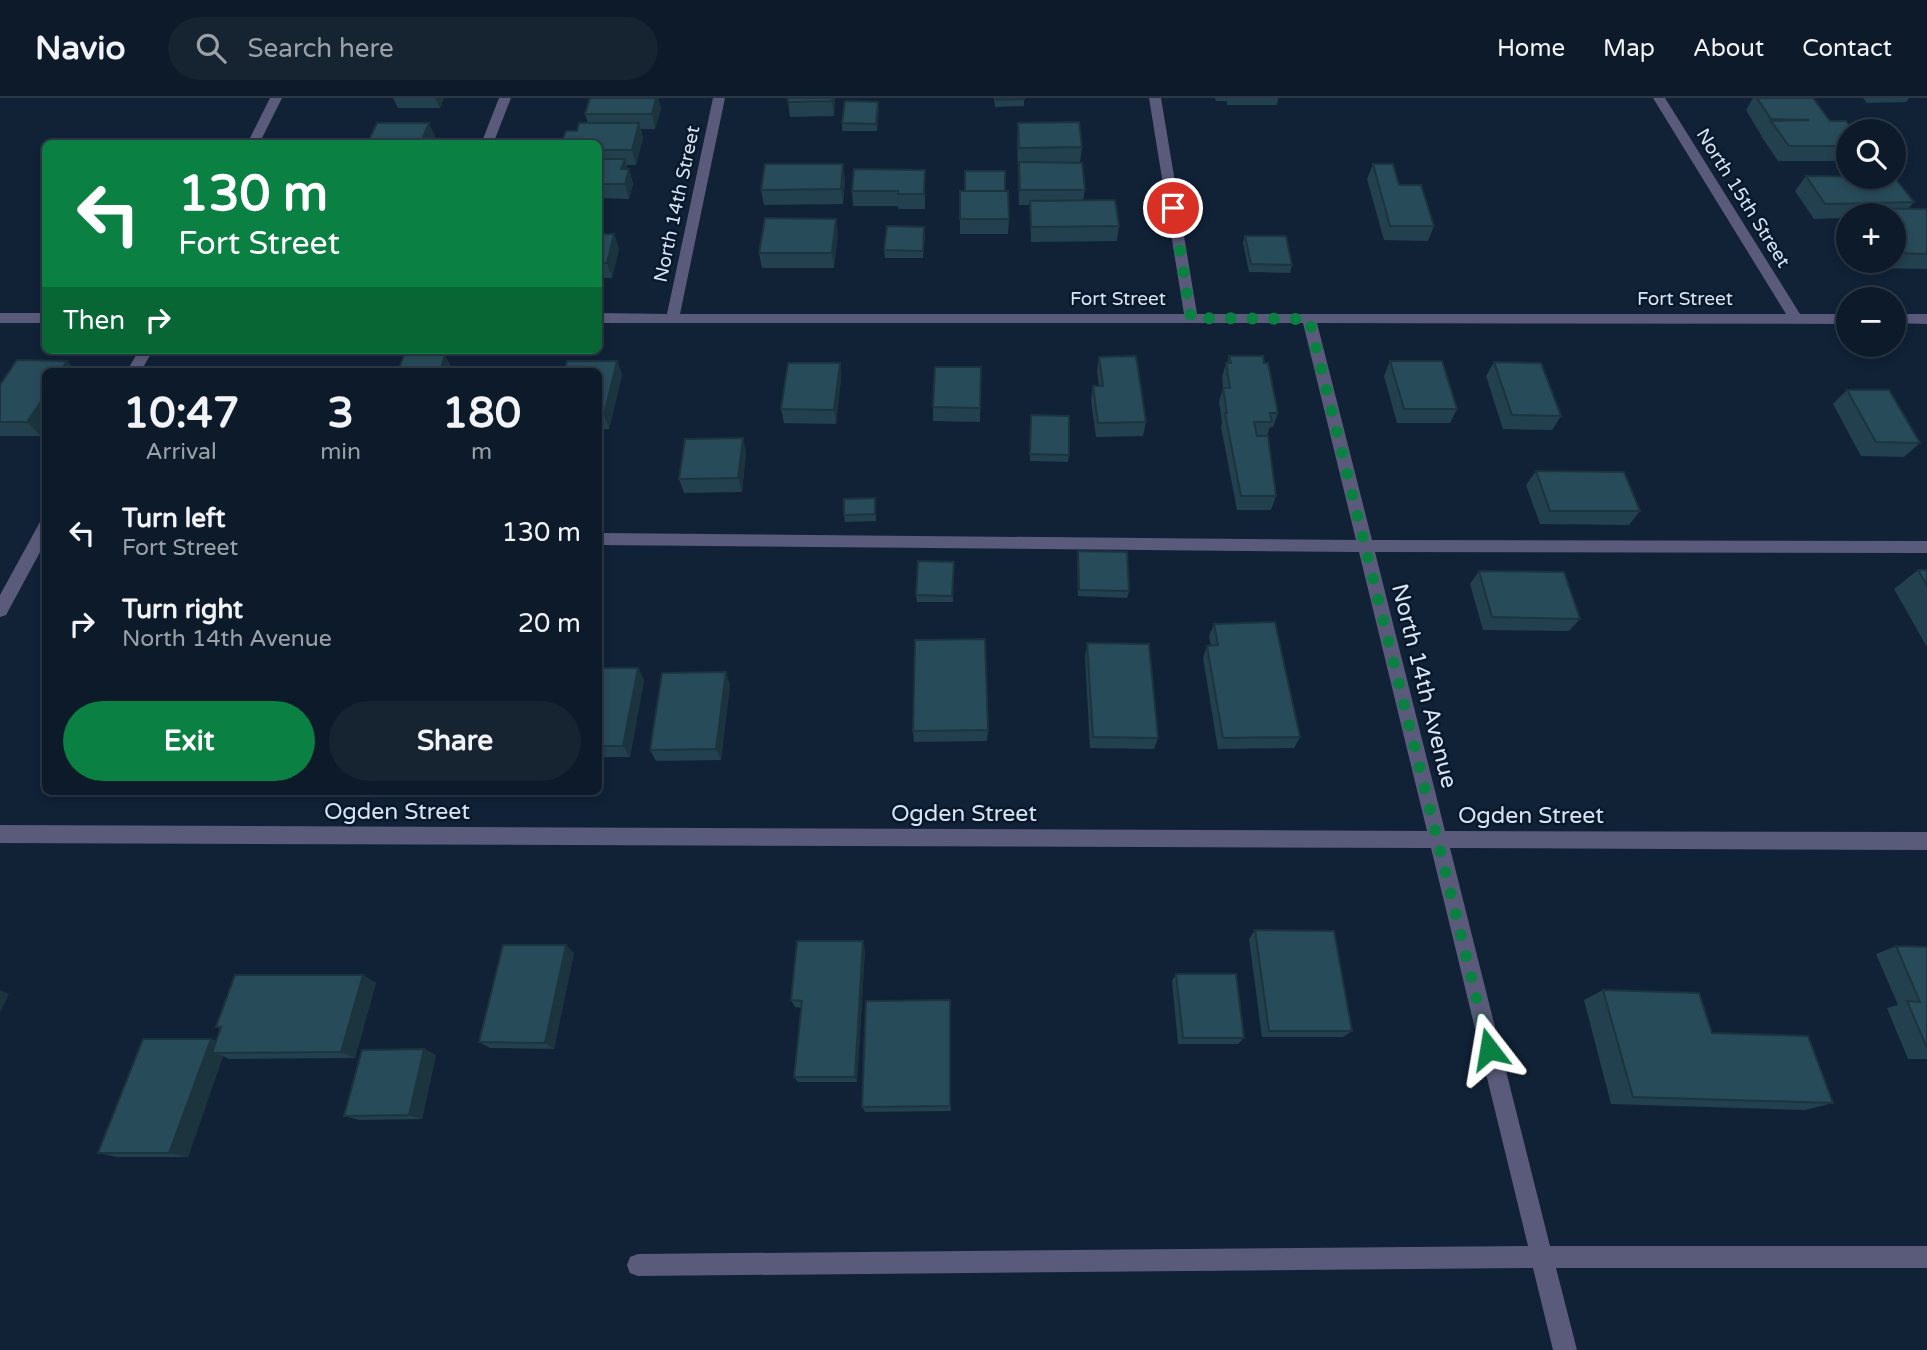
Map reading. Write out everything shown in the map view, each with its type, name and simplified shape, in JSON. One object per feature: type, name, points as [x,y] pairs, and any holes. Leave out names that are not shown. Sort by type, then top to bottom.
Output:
[{"type":"street","points":[[255,140],[276,98]]},
{"type":"street","points":[[489,140],[505,98]]},
{"type":"street","name":"North 14th Street","points":[[673,317],[719,98]]},
{"type":"street","points":[[1155,98],[1191,318]]},
{"type":"street","name":"North 15th Street","points":[[1659,98],[1796,319]]},
{"type":"street","points":[[0,318],[42,318]]},
{"type":"street","name":"Fort Street","points":[[602,318],[1836,319]]},
{"type":"street","name":"North 14th Avenue","points":[[1309,319],[1565,1350]]},
{"type":"street","points":[[1906,319],[1927,319]]},
{"type":"street","points":[[0,610],[42,536]]},
{"type":"street","points":[[602,539],[1365,546],[1927,547]]},
{"type":"street","name":"Ogden Street","points":[[0,834],[1927,841]]},
{"type":"street","points":[[638,1265],[1541,1257],[1927,1257]]},
{"type":"building","points":[[590,98],[656,98],[652,114],[585,114]]},
{"type":"building","points":[[788,98],[833,98],[832,101],[788,102]]},
{"type":"building","points":[[995,98],[1024,98],[1024,99],[996,100]]},
{"type":"building","points":[[1757,98],[1813,98],[1830,121],[1836,121],[1836,146],[1789,146],[1771,121],[1809,120],[1771,119]]},
{"type":"building","points":[[845,101],[878,102],[876,124],[842,123]]},
{"type":"building","points":[[1079,122],[1082,147],[1019,148],[1018,123]]},
{"type":"building","points":[[377,123],[429,123],[422,140],[369,140]]},
{"type":"building","points":[[579,123],[639,123],[632,150],[602,150],[602,140],[563,140],[566,131],[577,131]]},
{"type":"building","points":[[602,159],[625,159],[621,169],[629,169],[625,184],[602,184]]},
{"type":"building","points":[[1019,162],[1082,163],[1085,190],[1020,190]]},
{"type":"building","points":[[765,164],[843,164],[841,189],[761,190]]},
{"type":"building","points":[[1373,164],[1393,164],[1399,185],[1421,185],[1434,226],[1390,226]]},
{"type":"building","points":[[854,169],[925,170],[924,194],[852,191]]},
{"type":"building","points":[[965,171],[1005,171],[1005,191],[965,191]]},
{"type":"building","points":[[1806,176],[1836,176],[1836,189],[1904,189],[1914,202],[1836,203],[1825,204]]},
{"type":"building","points":[[960,191],[1008,191],[1009,219],[960,219]]},
{"type":"building","points":[[1115,200],[1119,226],[1031,227],[1030,201]]},
{"type":"building","points":[[1906,209],[1927,209],[1927,254],[1906,253]]},
{"type":"building","points":[[765,218],[836,219],[832,253],[759,253]]},
{"type":"building","points":[[887,226],[924,227],[923,251],[884,250]]},
{"type":"building","points":[[602,234],[614,234],[607,263],[602,263]]},
{"type":"building","points":[[1245,236],[1286,236],[1292,265],[1251,264]]},
{"type":"building","points":[[404,355],[445,355],[441,368],[399,368]]},
{"type":"building","points":[[1136,356],[1146,422],[1098,423],[1093,386],[1103,386],[1099,357]]},
{"type":"building","points":[[1229,356],[1263,356],[1264,363],[1268,363],[1278,413],[1270,413],[1272,422],[1254,422],[1257,436],[1268,436],[1276,496],[1241,496],[1225,413],[1223,388],[1230,388],[1226,363],[1231,363]]},
{"type":"building","points":[[17,360],[67,361],[62,368],[42,368],[42,400],[27,422],[0,422],[0,385]]},
{"type":"building","points":[[567,361],[617,361],[604,415],[602,368],[566,368]]},
{"type":"building","points":[[1390,361],[1442,361],[1457,409],[1404,409]]},
{"type":"building","points":[[1494,362],[1541,363],[1561,416],[1512,415]]},
{"type":"building","points":[[788,363],[840,363],[834,410],[781,409]]},
{"type":"building","points":[[935,367],[981,367],[980,408],[933,407]]},
{"type":"building","points":[[1847,390],[1889,390],[1920,443],[1876,442]]},
{"type":"building","points":[[1031,415],[1069,416],[1069,455],[1030,454]]},
{"type":"building","points":[[743,438],[738,478],[679,479],[685,439]]},
{"type":"building","points":[[1536,471],[1624,472],[1640,511],[1550,511]]},
{"type":"building","points":[[875,498],[875,514],[844,515],[844,499]]},
{"type":"building","points":[[1078,551],[1127,552],[1129,591],[1079,590]]},
{"type":"building","points":[[918,561],[954,562],[952,596],[916,595]]},
{"type":"building","points":[[1918,570],[1927,570],[1927,586]]},
{"type":"building","points":[[1479,571],[1564,572],[1580,619],[1492,617]]},
{"type":"building","points":[[1275,622],[1300,737],[1223,738],[1207,646],[1218,645],[1214,624]]},
{"type":"building","points":[[985,639],[988,730],[913,731],[915,640]]},
{"type":"building","points":[[1087,643],[1149,644],[1158,738],[1093,737]]},
{"type":"building","points":[[602,668],[638,668],[623,746],[602,746]]},
{"type":"building","points":[[726,672],[716,749],[650,750],[662,673]]},
{"type":"building","points":[[1255,930],[1334,931],[1352,1031],[1269,1031]]},
{"type":"building","points":[[797,941],[863,941],[855,1077],[794,1077],[802,1001],[791,1000]]},
{"type":"building","points":[[503,945],[566,945],[545,1043],[479,1042]]},
{"type":"building","points":[[1896,946],[1927,947],[1927,1048],[1907,1001],[1920,1002]]},
{"type":"building","points":[[1176,974],[1236,974],[1244,1038],[1183,1038]]},
{"type":"building","points":[[235,975],[363,975],[341,1052],[212,1053],[221,1027],[216,1027]]},
{"type":"building","points":[[1603,990],[1699,993],[1712,1033],[1808,1036],[1833,1103],[1633,1097]]},
{"type":"building","points":[[950,1000],[950,1106],[862,1107],[866,1001]]},
{"type":"building","points":[[143,1039],[211,1039],[169,1153],[98,1153]]},
{"type":"building","points":[[424,1049],[409,1115],[344,1116],[362,1050]]},
{"type":"route","points":[[1173,208],[1191,318],[1309,319],[1489,1049]]}]
